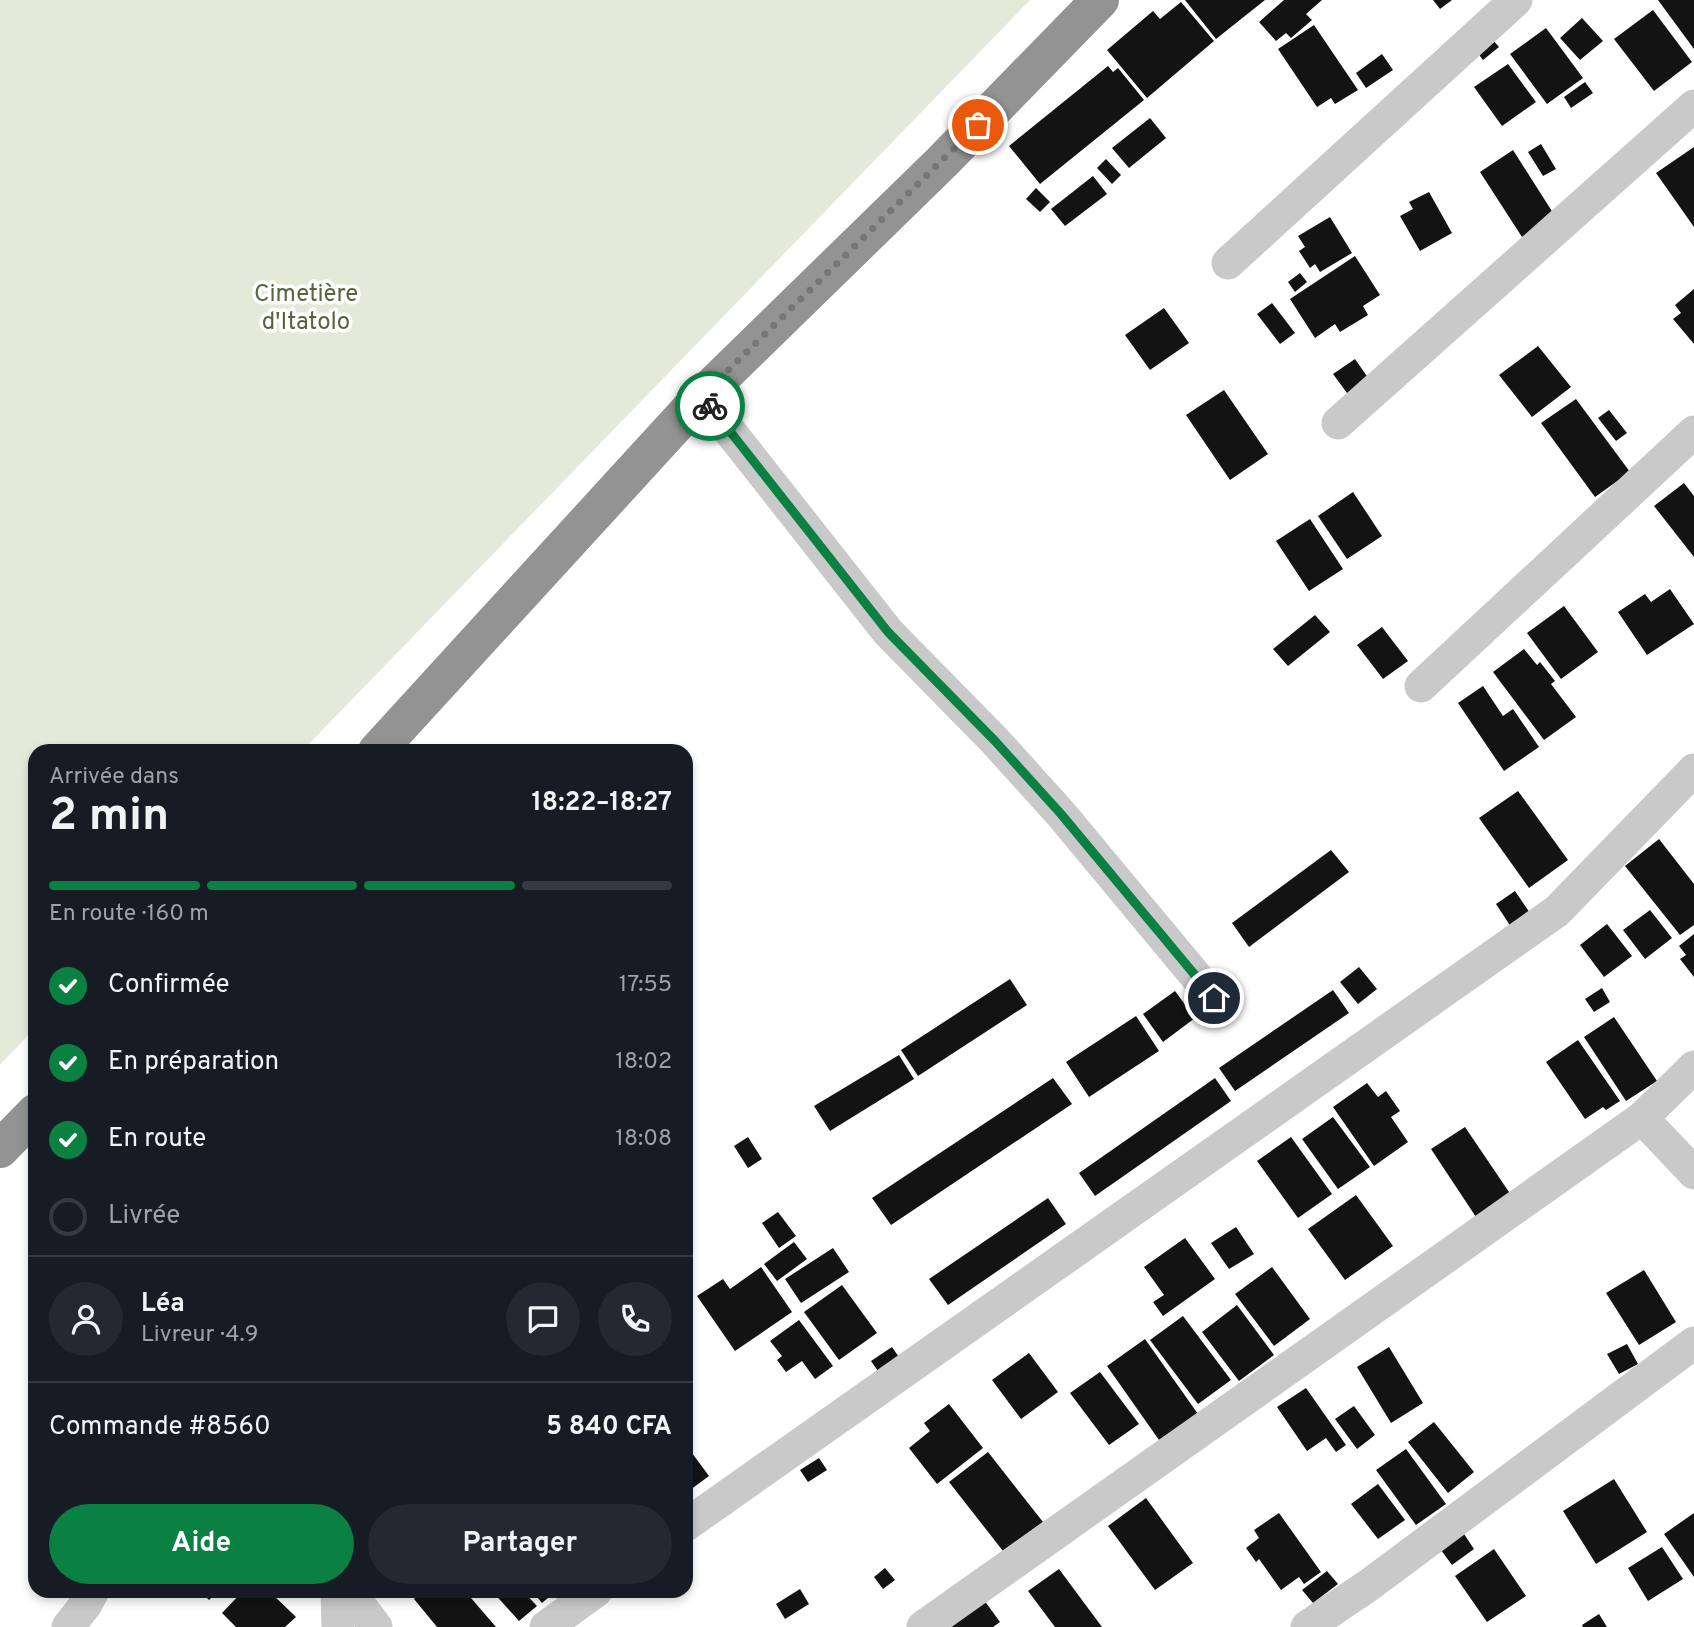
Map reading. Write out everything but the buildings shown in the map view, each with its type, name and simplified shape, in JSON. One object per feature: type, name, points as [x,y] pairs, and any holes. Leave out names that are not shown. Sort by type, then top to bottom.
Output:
[{"type":"highway","points":[[383,744],[702,396],[943,161],[1100,0]]},
{"type":"highway","points":[[0,1149],[28,1120]]},
{"type":"street","points":[[1228,263],[1516,0]]},
{"type":"street","points":[[1338,424],[1694,106]]},
{"type":"street","points":[[702,396],[888,632],[995,741],[1061,814],[1214,998]]},
{"type":"street","points":[[1421,686],[1694,432]]},
{"type":"street","points":[[693,1520],[1558,911],[1694,770]]},
{"type":"street","points":[[923,1627],[1642,1118],[1694,1067]]},
{"type":"street","points":[[1642,1118],[1694,1172]]},
{"type":"street","points":[[1307,1627],[1369,1585],[1694,1343]]},
{"type":"street","points":[[68,1627],[89,1598]]},
{"type":"street","points":[[337,1598],[338,1627]]},
{"type":"street","points":[[354,1598],[376,1627]]},
{"type":"street","points":[[547,1627],[586,1598]]},
{"type":"green space","name":"Cimetière d'Itatolo","points":[[0,0],[1030,0],[309,744],[28,744],[28,1035],[0,1065]]},
{"type":"way so far","points":[[710,406],[702,396],[978,125]]},
{"type":"route","points":[[710,406],[888,632],[995,741],[1061,814],[1214,998]]}]
